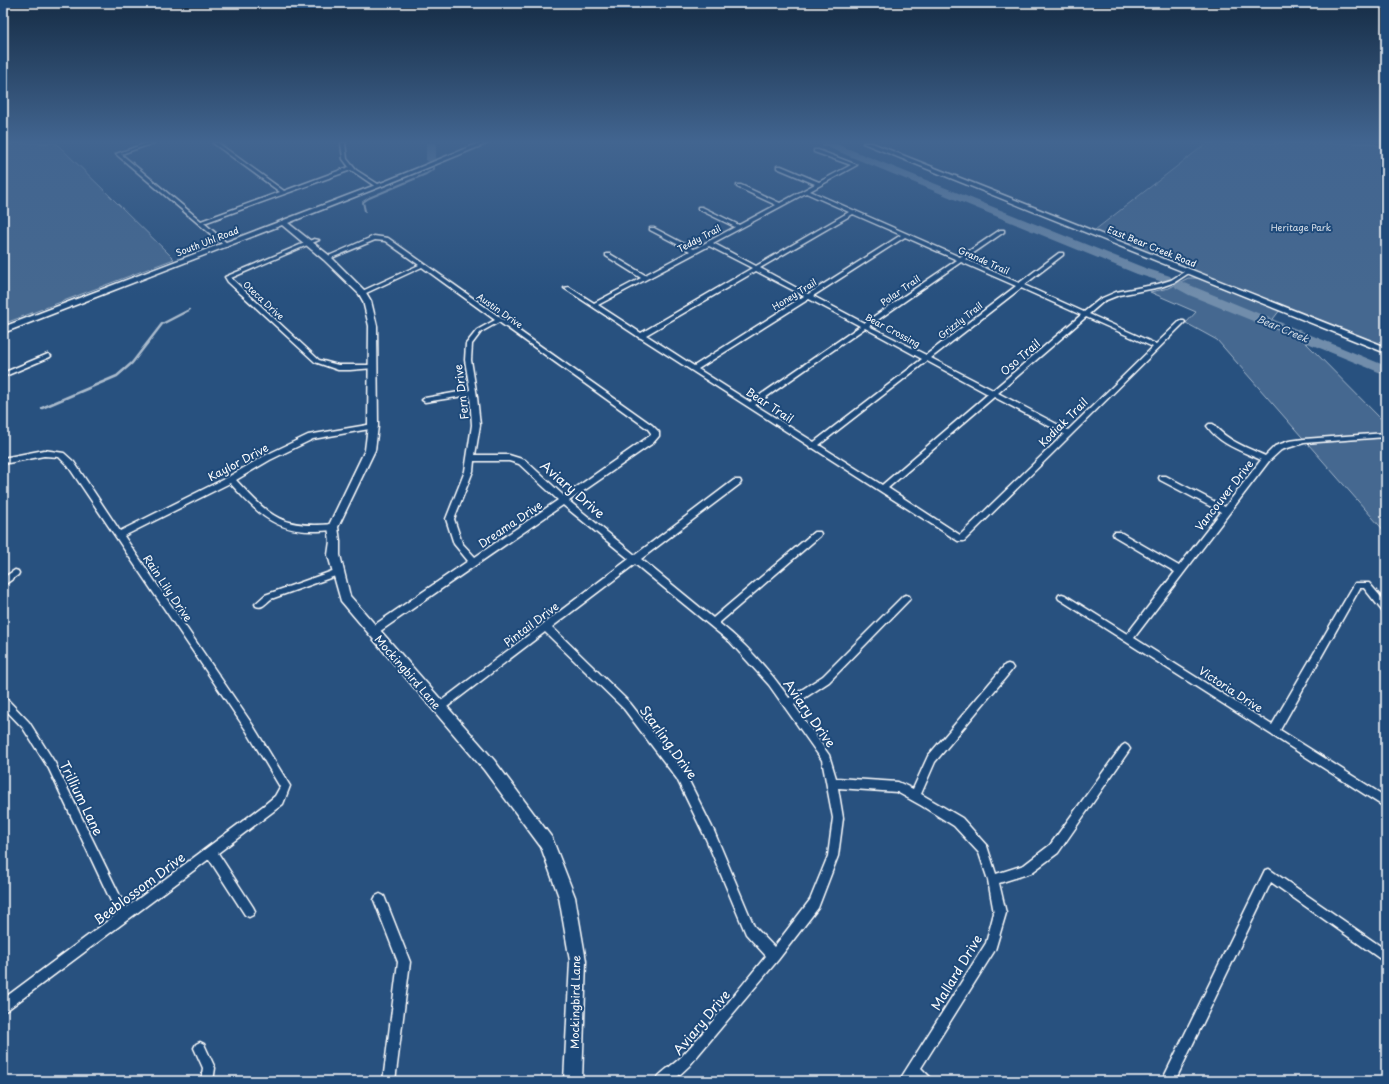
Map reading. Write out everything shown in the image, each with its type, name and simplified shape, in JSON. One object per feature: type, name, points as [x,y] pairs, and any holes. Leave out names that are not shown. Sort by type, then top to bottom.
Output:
[{"type":"main road","name":"South Uhl Road","points":[[3,330],[358,194]]},
{"type":"main road","name":"East Bear Creek Road","points":[[993,194],[1386,350]]},
{"type":"main road","points":[[287,221],[312,241],[318,252],[327,258],[362,293],[367,301],[373,326],[373,426],[370,450],[333,527]]},
{"type":"main road","name":"Mockingbird Lane","points":[[333,527],[335,541],[334,555],[345,598],[489,765],[547,843],[567,897],[578,961],[573,1081]]},
{"type":"street","points":[[165,194],[226,244]]},
{"type":"street","points":[[200,223],[282,194]]},
{"type":"street","points":[[756,194],[780,205]]},
{"type":"street","name":"Teddy Trail","points":[[594,305],[801,194]]},
{"type":"street","name":"Grande Trail","points":[[812,194],[1156,346]]},
{"type":"street","points":[[700,208],[738,227]]},
{"type":"street","points":[[640,336],[853,212]]},
{"type":"street","points":[[652,229],[694,251]]},
{"type":"street","name":"Polar Trail","points":[[750,405],[1002,231]]},
{"type":"street","name":"Honey Trail","points":[[693,369],[905,235]]},
{"type":"street","name":"Austin Drive","points":[[327,258],[374,238],[386,239],[650,426],[655,432]]},
{"type":"street","name":"Oteca Drive","points":[[312,241],[228,276],[230,281],[317,361],[340,369],[372,367]]},
{"type":"street","name":"Bear Crossing","points":[[708,243],[866,325],[1068,433]]},
{"type":"street","name":"Grizzly Trail","points":[[813,446],[1061,254]]},
{"type":"street","points":[[608,256],[645,278]]},
{"type":"street","points":[[362,293],[423,265]]},
{"type":"street","name":"Oso Trail","points":[[882,489],[1102,300],[1118,293],[1159,286],[1173,281],[1188,271]]},
{"type":"street","name":"Bear Trail","points":[[567,288],[640,336],[961,539]]},
{"type":"street","name":"Fern Drive","points":[[474,562],[458,544],[450,519],[469,471],[476,425],[468,360],[469,344],[479,331],[499,320]]},
{"type":"street","name":"Kodiak Trail","points":[[961,539],[1182,322]]},
{"type":"street","points":[[3,375],[48,356]]},
{"type":"street","points":[[426,400],[473,392]]},
{"type":"street","name":"Kaylor Drive","points":[[119,535],[267,458],[311,437],[373,426]]},
{"type":"street","points":[[1212,426],[1217,434],[1224,439],[1266,459]]},
{"type":"street","name":"Dreama Drive","points":[[373,631],[650,441],[655,436],[655,432]]},
{"type":"street","name":"Vancouver Drive","points":[[1129,638],[1266,459],[1278,448],[1289,444],[1382,435]]},
{"type":"street","name":"Rain Lily Drive","points":[[3,461],[44,453],[61,455],[71,464],[248,727],[285,786]]},
{"type":"street","name":"Aviary Drive","points":[[471,458],[509,458],[522,462],[564,501],[713,623],[738,645],[772,682],[789,703],[826,758],[838,818],[833,856],[814,904],[774,956],[685,1062],[668,1077],[661,1081]]},
{"type":"street","points":[[231,478],[268,518],[284,525],[302,528],[333,527]]},
{"type":"street","points":[[1163,478],[1226,511]]},
{"type":"street","name":"Pintail Drive","points":[[440,707],[737,482]]},
{"type":"street","points":[[713,623],[817,534]]},
{"type":"street","points":[[1117,534],[1180,570]]},
{"type":"street","points":[[3,583],[15,572]]},
{"type":"street","points":[[259,604],[268,597],[338,572]]},
{"type":"street","points":[[1274,731],[1358,585],[1366,585],[1386,609]]},
{"type":"street","name":"Victoria Drive","points":[[1062,596],[1386,802]]},
{"type":"street","points":[[789,703],[826,679],[906,598]]},
{"type":"street","name":"Starling Drive","points":[[546,627],[627,706],[681,776],[710,835],[750,930],[774,956]]},
{"type":"street","points":[[915,796],[931,759],[1008,668]]},
{"type":"street","name":"Trillium Lane","points":[[3,701],[26,725],[52,766],[124,916]]},
{"type":"street","points":[[992,880],[1028,869],[1054,849],[1125,749]]},
{"type":"street","name":"Mallard Drive","points":[[832,783],[898,786],[958,822],[982,850],[992,880],[1000,913],[992,946],[962,990],[914,1069],[905,1081]]},
{"type":"street","name":"Beeblossom Drive","points":[[3,1006],[279,800],[285,786]]},
{"type":"street","points":[[211,852],[249,911]]},
{"type":"street","points":[[1168,1081],[1269,874],[1386,957]]},
{"type":"street","points":[[380,900],[404,962],[389,1081]]},
{"type":"street","points":[[200,1048],[208,1068],[207,1081]]},
{"type":"street","points":[[914,1069],[926,1081]]},
{"type":"green space","points":[[3,194],[107,194],[174,259],[3,324]]},
{"type":"green space","name":"Heritage Park","points":[[1142,194],[1386,194],[1386,351],[1091,233]]},
{"type":"green space","points":[[1188,278],[1199,278],[1280,310],[1270,323],[1302,339],[1386,424],[1386,533],[1217,340],[1186,323],[1196,312],[1150,292],[1169,288]]},
{"type":"waterway","points":[[365,211],[363,202],[379,194]]},
{"type":"waterway","name":"Bear Creek","points":[[951,194],[979,205]]},
{"type":"waterway","name":"Bear Creek","points":[[983,207],[1141,271],[1166,279]]},
{"type":"waterway","name":"Bear Creek","points":[[1180,285],[1193,292],[1386,371]]},
{"type":"waterway","points":[[42,408],[117,376],[132,363],[162,324],[189,310]]}]
